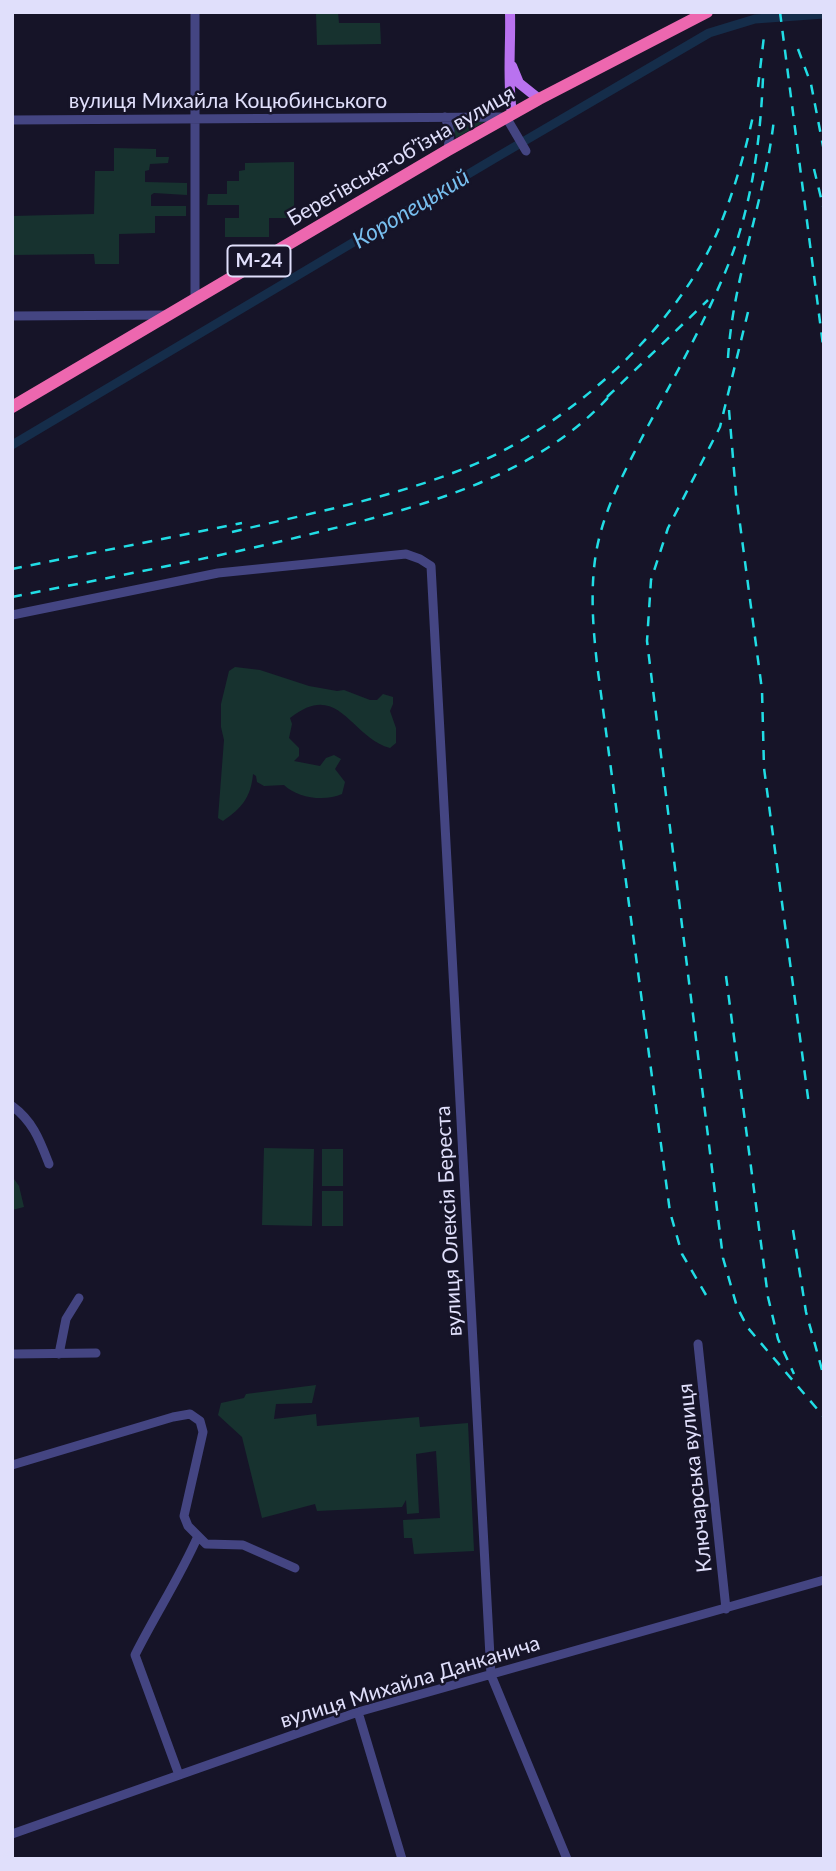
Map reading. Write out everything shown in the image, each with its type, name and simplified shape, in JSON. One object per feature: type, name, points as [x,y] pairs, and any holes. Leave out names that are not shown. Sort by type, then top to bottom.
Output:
[{"type":"highway","name":"Берегівська-обʼїзна вулиця","points":[[12,407],[509,115],[707,12]]},
{"type":"main road","points":[[509,115],[510,12]]},
{"type":"main road","points":[[511,59],[519,83],[539,99]]},
{"type":"street","points":[[195,12],[195,298]]},
{"type":"street","points":[[509,115],[525,150]]},
{"type":"street","name":"вулиця Михайла Коцюбинського","points":[[12,120],[509,115]]},
{"type":"street","points":[[445,117],[450,131],[448,150]]},
{"type":"street","points":[[12,316],[168,315]]},
{"type":"street","name":"вулиця Олексія Береста","points":[[12,615],[233,571],[407,554],[431,566],[491,1675],[567,1859]]},
{"type":"street","points":[[12,1107],[24,1115],[34,1129],[49,1164]]},
{"type":"street","points":[[59,1354],[66,1319],[79,1298]]},
{"type":"street","name":"Ключарська вулиця","points":[[698,1345],[726,1609]]},
{"type":"street","points":[[12,1354],[96,1353]]},
{"type":"street","points":[[12,1465],[190,1414],[200,1421],[203,1432],[184,1516],[188,1526],[206,1544],[243,1545],[295,1568]]},
{"type":"street","points":[[179,1775],[135,1655],[153,1619],[181,1574],[198,1536]]},
{"type":"street","name":"вулиця Михайла Данканича","points":[[12,1834],[358,1712],[824,1580]]},
{"type":"street","points":[[358,1712],[402,1859]]},
{"type":"green space","points":[[316,12],[338,12],[339,23],[380,23],[381,44],[317,45]]},
{"type":"green space","points":[[486,121],[456,138],[453,125]]},
{"type":"green space","points":[[114,148],[156,149],[156,157],[169,157],[168,163],[150,164],[149,170],[145,171],[145,182],[187,183],[187,195],[154,193],[151,195],[151,206],[186,206],[186,216],[155,216],[155,233],[119,234],[119,264],[95,264],[94,254],[12,255],[12,216],[94,214],[95,171],[114,171]]},
{"type":"green space","points":[[294,162],[294,218],[269,218],[269,237],[225,237],[225,218],[239,218],[239,205],[207,205],[208,194],[227,194],[227,181],[239,181],[239,171],[245,170],[245,163]]},
{"type":"green space","points":[[235,667],[260,670],[309,686],[344,690],[370,700],[377,700],[383,694],[393,697],[390,711],[396,728],[396,743],[390,748],[376,742],[333,707],[321,705],[307,708],[290,718],[292,724],[289,738],[299,748],[299,756],[294,761],[320,766],[326,758],[334,755],[341,759],[335,769],[345,782],[342,794],[328,798],[304,796],[284,785],[264,786],[257,782],[253,774],[244,801],[223,821],[218,818],[224,740],[221,704],[229,671]]},
{"type":"green space","points":[[264,1148],[314,1149],[312,1226],[262,1225]]},
{"type":"green space","points":[[322,1149],[343,1149],[343,1186],[322,1186]]},
{"type":"green space","points":[[14,1179],[19,1186],[24,1207],[12,1210],[12,1181]]},
{"type":"green space","points":[[322,1191],[343,1191],[343,1226],[322,1226]]},
{"type":"green space","points":[[316,1385],[312,1403],[276,1404],[274,1419],[316,1414],[317,1426],[419,1417],[420,1427],[468,1423],[474,1551],[414,1554],[412,1538],[404,1538],[403,1520],[440,1518],[436,1451],[416,1454],[419,1513],[407,1514],[406,1500],[402,1507],[317,1511],[315,1504],[262,1518],[242,1437],[218,1415],[221,1403],[244,1398],[246,1394]]},
{"type":"waterway","name":"Коропецький","points":[[12,445],[709,33],[755,19],[824,14]]},
{"type":"railway","points":[[780,12],[824,353]]},
{"type":"railway","points":[[758,87],[764,36]]},
{"type":"railway","points":[[798,49],[811,84],[824,151]]},
{"type":"railway","points":[[706,1295],[682,1254],[670,1212],[597,664],[593,581],[600,536],[617,488],[716,294],[733,251],[752,178],[763,78]]},
{"type":"railway","points":[[232,532],[359,502],[452,473],[517,443],[588,394],[621,365],[651,333],[679,299],[701,264],[730,200],[754,111]]},
{"type":"railway","points":[[728,358],[736,298],[764,179],[774,119]]},
{"type":"railway","points":[[814,169],[824,210]]},
{"type":"railway","points":[[607,397],[708,300]]},
{"type":"railway","points":[[748,312],[720,427],[668,528],[651,580],[647,641],[723,1258],[737,1307],[748,1328],[824,1417]]},
{"type":"railway","points":[[12,597],[271,544],[432,501],[512,468],[549,447],[583,421],[614,391]]},
{"type":"railway","points":[[729,410],[736,494],[762,690],[764,768],[809,1105]]},
{"type":"railway","points":[[12,569],[242,523]]},
{"type":"railway","points":[[726,976],[768,1297],[778,1339],[794,1374]]},
{"type":"railway","points":[[793,1230],[806,1312],[824,1377]]}]
